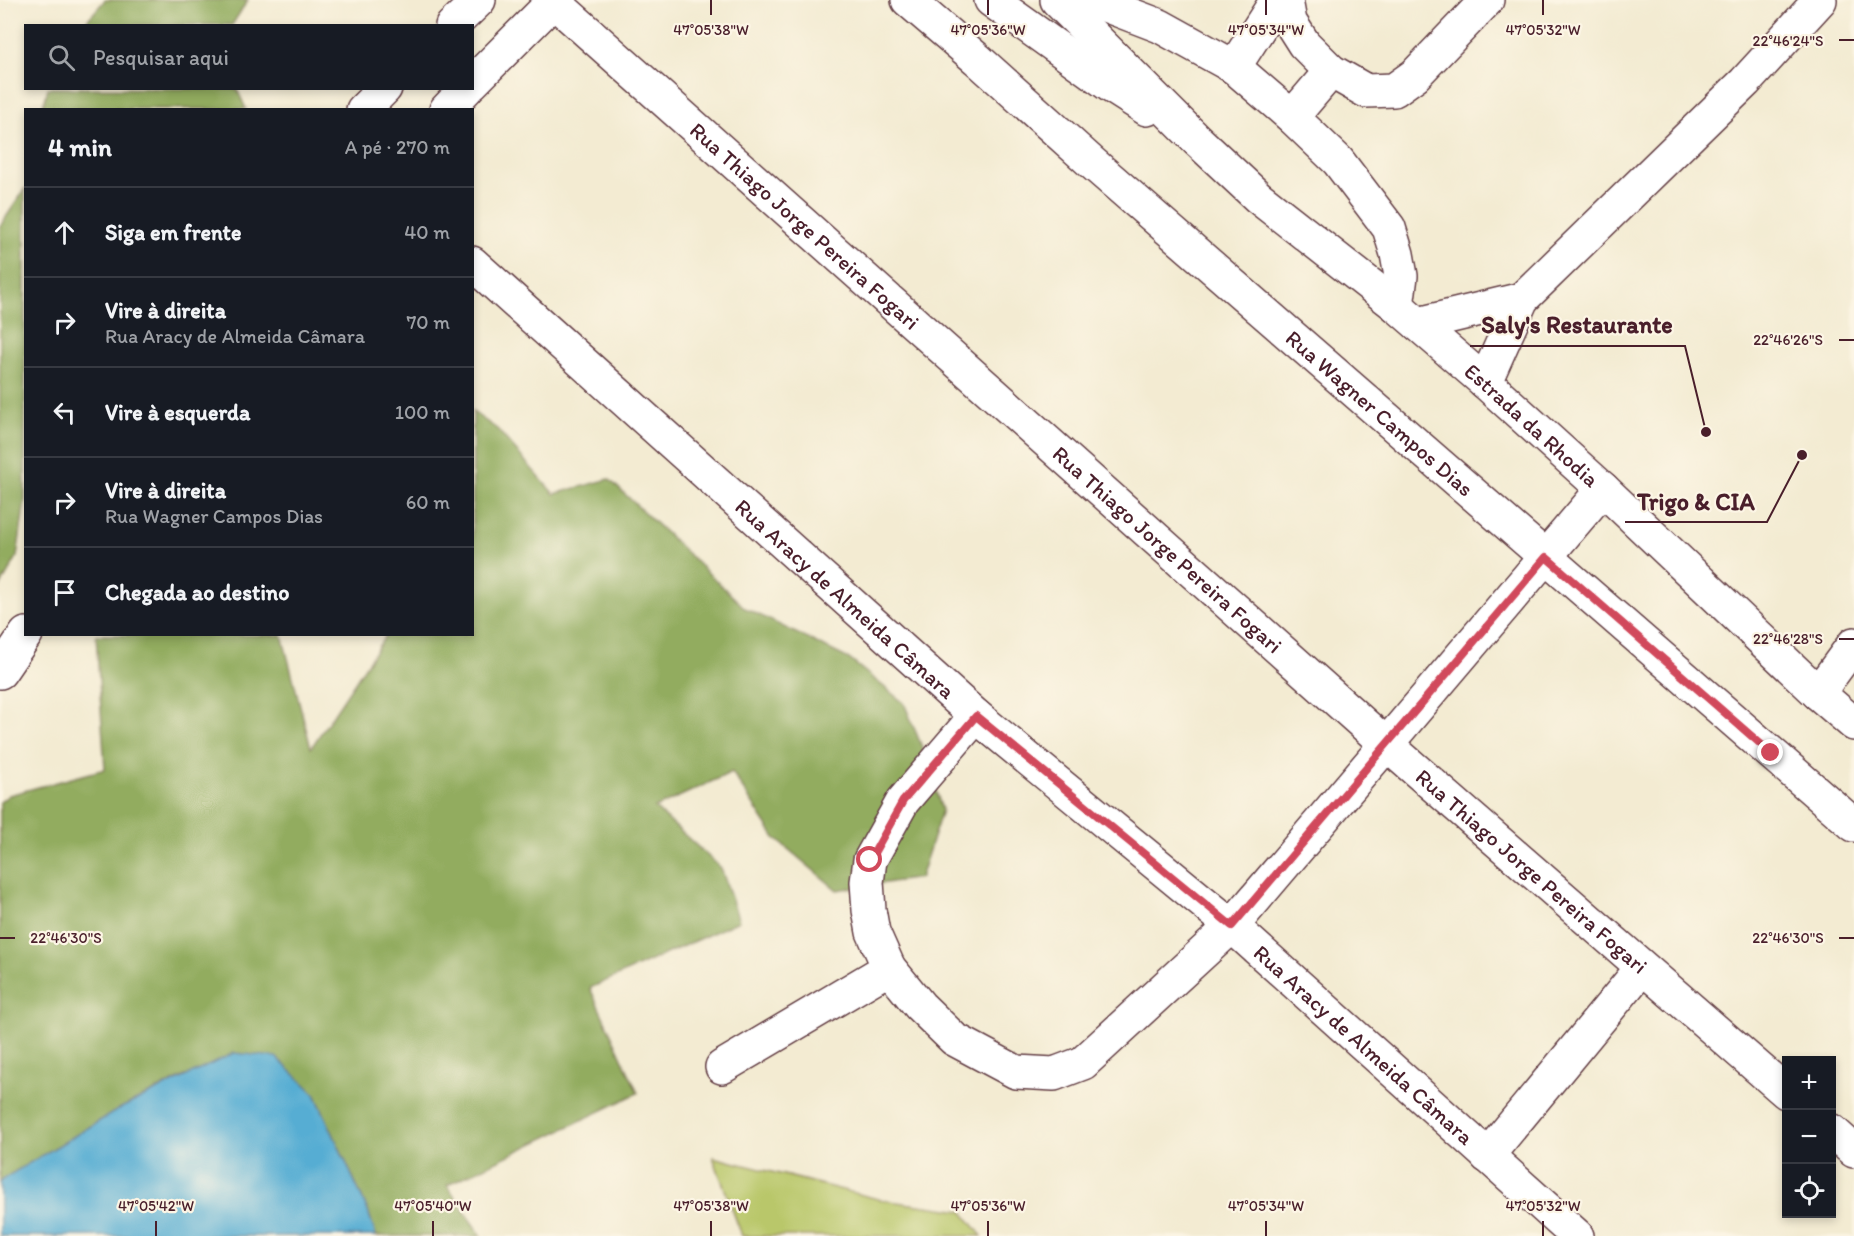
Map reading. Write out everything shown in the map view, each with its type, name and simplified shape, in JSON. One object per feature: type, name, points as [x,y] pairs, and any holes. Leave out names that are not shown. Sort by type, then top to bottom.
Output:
[{"type":"street","points":[[454,24],[479,0]]},
{"type":"street","points":[[474,81],[554,0]]},
{"type":"street","name":"Rua Thiago Jorge Pereira Fogari","points":[[554,0],[1386,744],[1782,1089]]},
{"type":"street","name":"Rua Wagner Campos Dias","points":[[908,0],[1099,169],[1854,825]]},
{"type":"street","name":"Estrada da Rhodia","points":[[991,0],[1111,86],[1197,140]]},
{"type":"street","name":"Estrada da Rhodia","points":[[1057,0],[1197,140],[1258,197],[1407,315],[1485,382],[1854,724]]},
{"type":"street","points":[[1066,0],[1105,5],[1160,26],[1234,67],[1292,117],[1338,161],[1389,228],[1397,254],[1407,315],[1522,299]]},
{"type":"street","points":[[1234,67],[1277,0]]},
{"type":"street","points":[[1286,0],[1290,22],[1304,44],[1331,71],[1366,91],[1394,90],[1415,75],[1486,0]]},
{"type":"street","points":[[1485,382],[1522,299],[1745,82],[1820,0]]},
{"type":"street","points":[[1292,117],[1331,71]]},
{"type":"street","points":[[365,108],[383,90]]},
{"type":"street","points":[[448,108],[465,90]]},
{"type":"street","name":"Rua Aracy de Almeida Câmara","points":[[474,264],[976,716],[1232,926],[1577,1236]]},
{"type":"street","points":[[976,716],[903,801],[870,860],[867,882],[868,910],[873,932],[889,968],[920,1006],[954,1039],[1016,1072],[1054,1074],[1083,1063],[1232,926],[1603,489]]},
{"type":"street","points":[[0,672],[25,636]]},
{"type":"street","points":[[1818,693],[1854,644]]},
{"type":"street","points":[[722,1067],[889,968]]},
{"type":"street","points":[[1487,1156],[1642,968]]},
{"type":"street","points":[[1836,1134],[1854,1150]]},
{"type":"green space","points":[[105,0],[248,0],[233,24],[84,24]]},
{"type":"green space","points":[[47,90],[237,90],[246,108],[42,108]]},
{"type":"green space","points":[[24,190],[24,508],[17,557],[0,587],[0,226]]},
{"type":"green space","points":[[474,413],[497,429],[554,494],[609,479],[745,608],[849,659],[904,703],[922,747],[942,810],[920,878],[837,890],[775,838],[732,772],[655,808],[721,868],[739,921],[590,988],[638,1093],[447,1185],[481,1236],[376,1236],[368,1211],[315,1094],[185,1076],[121,1108],[6,1177],[0,1183],[0,802],[9,795],[105,769],[96,636],[282,636],[311,748],[385,636],[474,636]]},
{"type":"green space","points":[[713,1157],[882,1200],[962,1211],[982,1236],[742,1236]]},
{"type":"water","points":[[234,1053],[276,1057],[315,1094],[368,1211],[376,1236],[0,1236],[0,1183],[6,1177],[121,1108]]},
{"type":"place","name":"Saly's Restaurante","points":[[1706,432]]},
{"type":"place","name":"Trigo & CIA","points":[[1802,455]]},
{"type":"route","points":[[870,860],[903,801],[976,716],[1232,926],[1546,557],[1771,753]]}]
